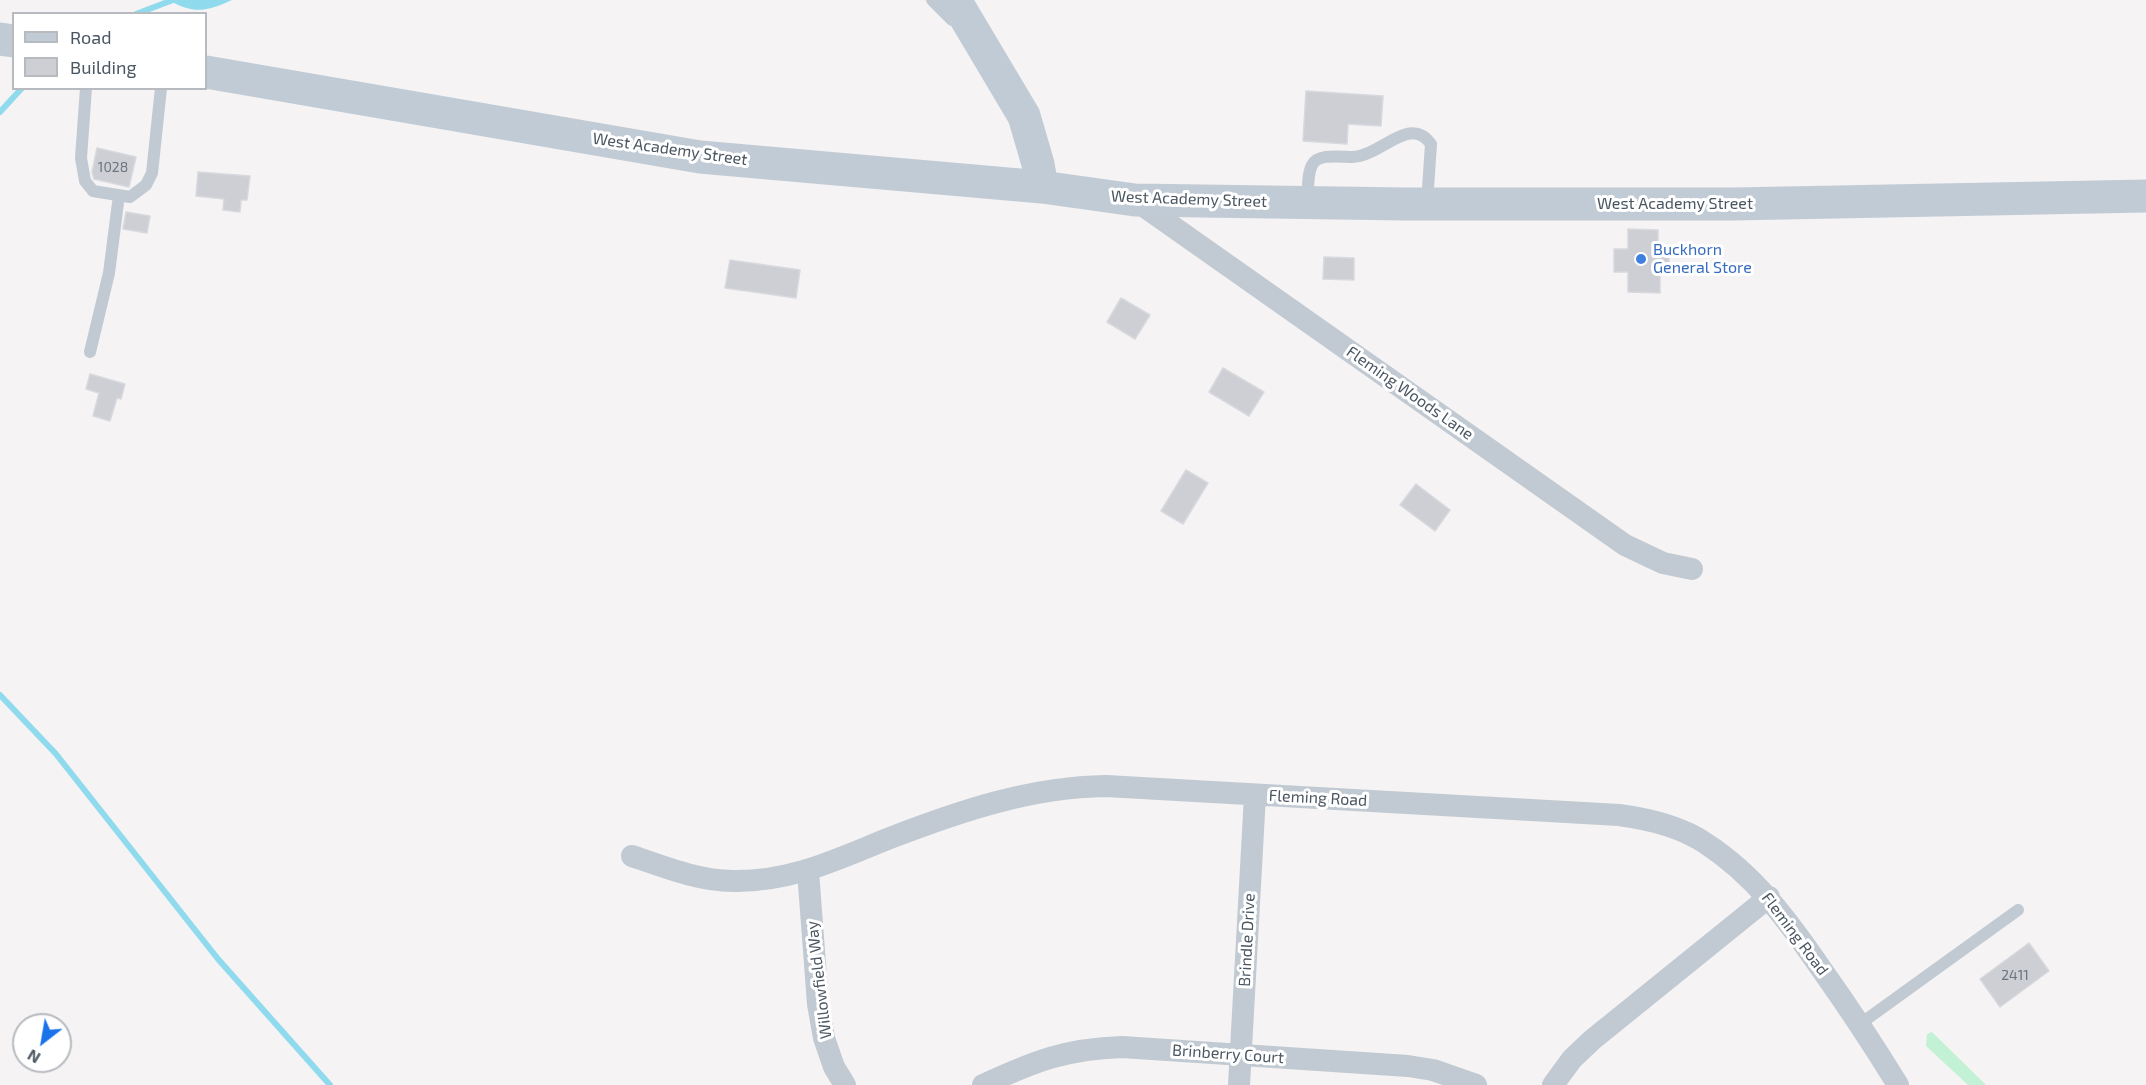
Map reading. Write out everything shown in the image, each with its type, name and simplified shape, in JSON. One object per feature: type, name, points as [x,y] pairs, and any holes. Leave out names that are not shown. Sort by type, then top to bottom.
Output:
[{"type":"main road","points":[[955,0],[1024,116],[1042,187]]},
{"type":"main road","name":"West Academy Street","points":[[207,72],[700,157],[1042,187],[1135,200],[1426,204],[1733,204],[2146,196]]},
{"type":"street","name":"Fleming Woods Lane","points":[[1135,200],[1626,544],[1662,563],[1692,569]]},
{"type":"street","name":"Fleming Road","points":[[632,856],[669,869],[732,881],[771,879],[808,871],[951,816],[1046,790],[1077,786],[1647,819],[1704,842],[1733,863],[1769,897],[1793,927],[1860,1024],[1898,1085]]},
{"type":"street","name":"Brindle Drive","points":[[1239,1085],[1255,795]]},
{"type":"street","name":"Willowfield Way","points":[[808,871],[818,1004],[824,1038],[834,1067],[845,1085]]},
{"type":"street","points":[[1553,1085],[1572,1059],[1592,1040],[1769,897]]},
{"type":"street","name":"Brinberry Court","points":[[983,1085],[1026,1065],[1059,1054],[1091,1048],[1122,1047],[1434,1070],[1476,1085]]},
{"type":"lane","points":[[932,0],[985,49]]},
{"type":"lane","points":[[86,90],[81,158],[85,181],[93,191],[130,197],[146,185],[152,173],[161,90]]},
{"type":"lane","points":[[1308,202],[1312,164],[1320,158],[1357,157],[1379,149],[1398,136],[1413,132],[1424,135],[1431,144],[1426,204]]},
{"type":"lane","points":[[90,352],[109,273],[119,195]]},
{"type":"lane","points":[[1860,1024],[2018,910]]},
{"type":"green space","points":[[1932,1032],[1986,1085],[1968,1085],[1926,1046],[1927,1034]]},
{"type":"water","points":[[169,0],[232,0],[201,10],[186,8]]},
{"type":"building","points":[[1306,91],[1383,96],[1381,126],[1348,124],[1347,144],[1303,141]]},
{"type":"building","points":[[97,148],[136,157],[129,187],[94,179],[92,172]]},
{"type":"building","points":[[198,172],[250,176],[247,200],[241,200],[240,212],[223,210],[224,199],[196,196]]},
{"type":"building","points":[[126,212],[150,216],[147,233],[123,229]]},
{"type":"building","name":"Buckhorn General Store","points":[[1628,229],[1658,230],[1658,246],[1669,246],[1669,270],[1660,270],[1660,293],[1628,292],[1628,272],[1614,272],[1614,249],[1628,249]]},
{"type":"building","points":[[1324,257],[1354,258],[1354,280],[1323,279]]},
{"type":"building","points":[[730,260],[800,270],[796,298],[725,288]]},
{"type":"building","points":[[1121,298],[1150,315],[1135,339],[1107,322]]},
{"type":"building","points":[[1223,368],[1264,392],[1249,416],[1209,392]]},
{"type":"building","points":[[90,374],[125,384],[121,399],[117,398],[110,421],[93,416],[99,393],[86,389]]},
{"type":"building","points":[[1186,470],[1208,483],[1183,524],[1161,511]]},
{"type":"building","points":[[1416,484],[1450,510],[1435,531],[1400,505]]},
{"type":"building","points":[[2029,943],[2049,971],[2000,1007],[1980,979]]},
{"type":"waterway","points":[[141,12],[173,0]]},
{"type":"waterway","points":[[0,112],[20,90]]},
{"type":"waterway","points":[[0,695],[56,754],[218,959],[330,1085]]},
{"type":"place","name":"Buckhorn General Store","points":[[1641,259]]}]
